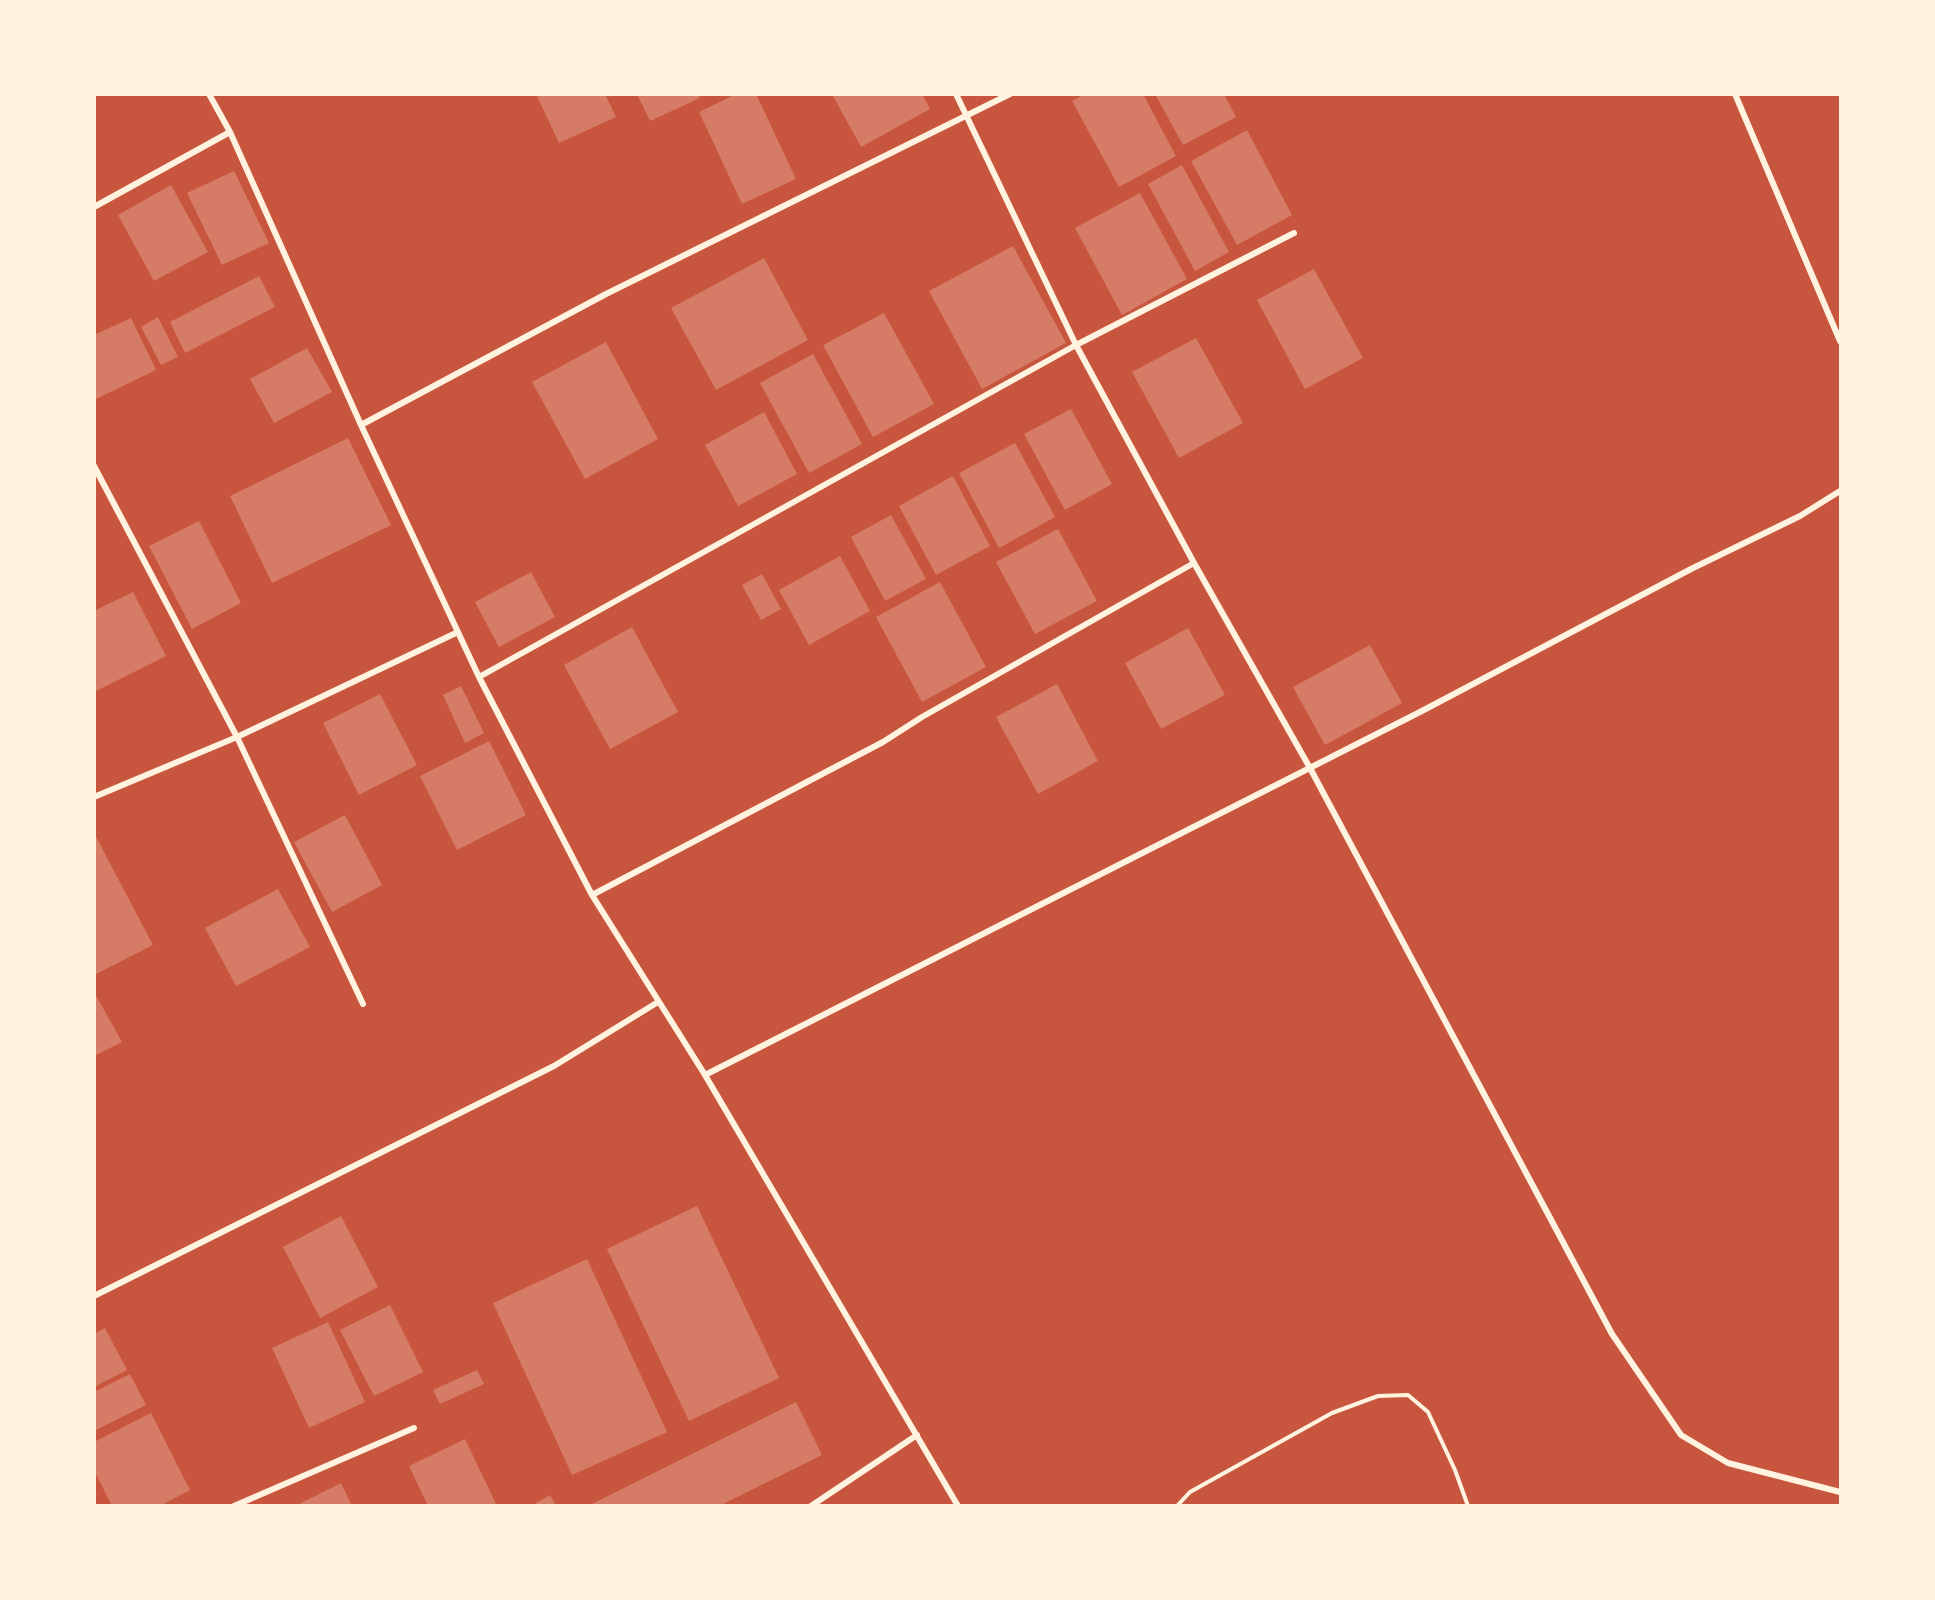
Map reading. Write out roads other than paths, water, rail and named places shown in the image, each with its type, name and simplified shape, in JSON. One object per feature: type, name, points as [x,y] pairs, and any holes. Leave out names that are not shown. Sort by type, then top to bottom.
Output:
[{"type":"street","points":[[209,94],[230,132],[361,425],[479,677],[592,895],[705,1075],[957,1506]]},
{"type":"street","points":[[956,94],[1076,345],[1194,563],[1310,768],[1612,1334],[1681,1435],[1728,1463],[1840,1491]]},
{"type":"street","points":[[361,425],[606,294],[1010,94]]},
{"type":"street","points":[[1735,94],[1840,341]]},
{"type":"street","points":[[94,207],[230,132]]},
{"type":"street","points":[[479,677],[1076,345],[1294,233]]},
{"type":"street","points":[[94,466],[237,737],[363,1004]]},
{"type":"street","points":[[705,1075],[1310,768],[1691,569],[1800,516],[1840,491]]},
{"type":"street","points":[[592,895],[883,742],[922,717],[1194,563]]},
{"type":"street","points":[[94,797],[237,737],[458,632]]},
{"type":"street","points":[[94,1296],[554,1066],[658,1002]]},
{"type":"street","points":[[234,1506],[414,1428]]},
{"type":"street","points":[[811,1506],[917,1435]]}]
